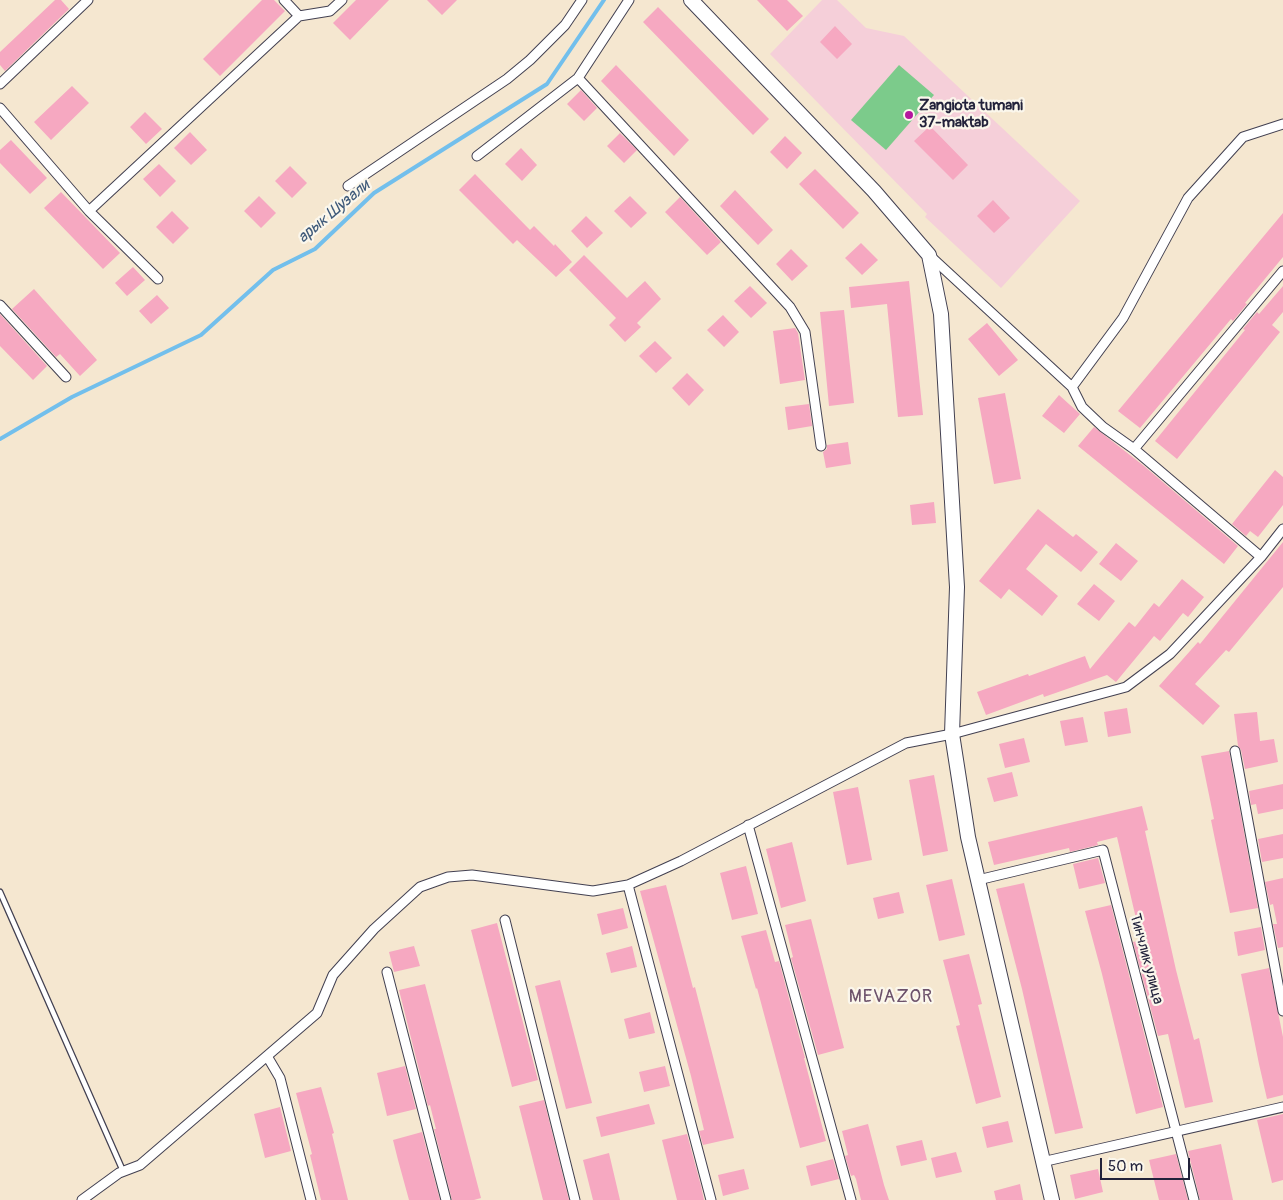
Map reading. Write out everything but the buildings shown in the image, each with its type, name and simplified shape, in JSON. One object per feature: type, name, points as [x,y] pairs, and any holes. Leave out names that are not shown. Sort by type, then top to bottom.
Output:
[{"type":"main road","points":[[691,0],[874,191],[930,255],[941,314],[956,587],[952,734],[968,837],[1052,1200]]},
{"type":"street","points":[[0,84],[88,0]]},
{"type":"street","points":[[284,0],[298,16]]},
{"type":"street","points":[[89,211],[298,16],[330,11],[342,0]]},
{"type":"street","points":[[348,186],[507,79],[530,60],[565,25],[582,0]]},
{"type":"street","points":[[477,156],[578,78],[629,0]]},
{"type":"street","points":[[578,78],[790,307],[805,332],[821,446]]},
{"type":"street","points":[[0,108],[89,211],[158,280]]},
{"type":"street","points":[[1072,387],[1123,318],[1188,198],[1243,137],[1283,124]]},
{"type":"street","points":[[930,255],[1072,387],[1082,407],[1102,426],[1134,449],[1261,557]]},
{"type":"street","points":[[1134,449],[1283,271]]},
{"type":"street","points":[[0,305],[66,377]]},
{"type":"street","points":[[82,1200],[123,1171],[140,1165],[316,1013],[334,975],[374,929],[420,888],[448,877],[472,875],[593,891],[628,885],[681,861],[906,743],[952,734],[1126,687],[1170,654],[1261,557],[1283,529]]},
{"type":"street","points":[[1235,751],[1283,1012]]},
{"type":"street","points":[[748,825],[851,1200]]},
{"type":"street","name":"Тинчлик улица","points":[[978,880],[1103,850],[1194,1200]]},
{"type":"street","points":[[628,885],[711,1200]]},
{"type":"street","points":[[505,920],[575,1200]]},
{"type":"street","points":[[387,972],[446,1200]]},
{"type":"street","points":[[267,1056],[280,1078],[311,1200]]},
{"type":"street","points":[[1042,1162],[1283,1107]]},
{"type":"lane","points":[[0,892],[123,1171]]},
{"type":"shaded area","name":"Zangiota tumani 37-maktab","points":[[822,0],[837,0],[866,28],[904,36],[1080,201],[1001,288],[925,217],[927,214],[770,54]]},
{"type":"green space","points":[[899,65],[934,95],[886,150],[851,120]]},
{"type":"waterway","name":"арык Шузали","points":[[0,439],[72,397],[201,335],[273,270],[315,249],[374,193],[547,84],[604,0]]},
{"type":"place","name":"Zangiota tumani 37-maktab","points":[[909,115]]},
{"type":"district","name":"MEVAZOR","points":[[891,997]]}]
